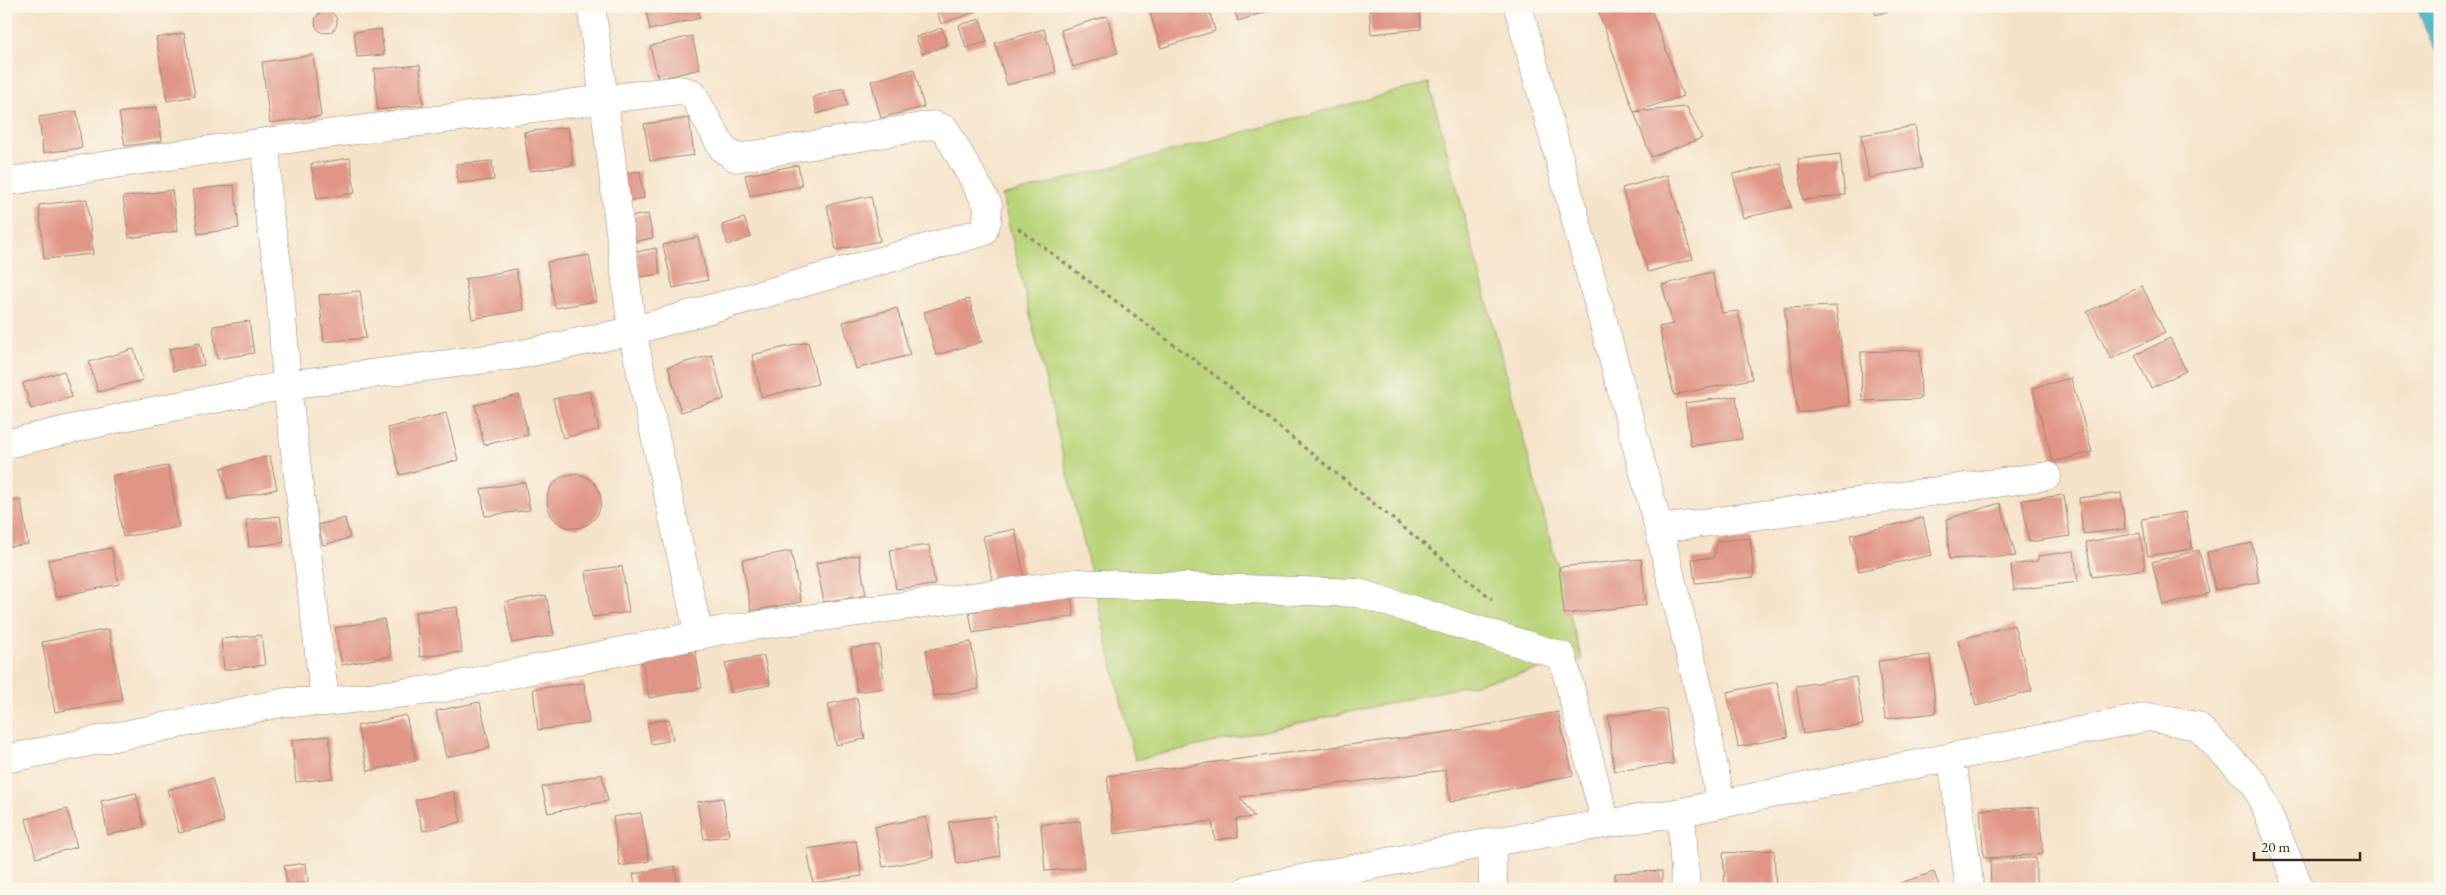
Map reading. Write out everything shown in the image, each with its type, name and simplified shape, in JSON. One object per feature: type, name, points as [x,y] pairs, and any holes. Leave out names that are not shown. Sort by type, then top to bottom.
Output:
[{"type":"street","points":[[591,6],[632,331],[699,636]]},
{"type":"street","points":[[1518,6],[1659,529],[1700,694],[1721,804]]},
{"type":"street","points":[[6,182],[102,165],[680,90],[692,93],[723,150],[736,158],[933,125],[945,129],[988,205],[987,221],[983,232],[632,331],[517,355],[287,385],[137,414],[6,444]]},
{"type":"street","points":[[266,143],[268,206],[279,276],[287,385],[325,702]]},
{"type":"street","points":[[1659,529],[2047,476]]},
{"type":"street","points":[[6,759],[286,702],[325,702],[439,689],[723,630],[1076,583],[1358,593],[1562,656],[1606,824]]},
{"type":"street","points":[[1249,889],[1492,842],[1681,812],[1952,759],[2148,717],[2197,726],[2256,785],[2300,889]]},
{"type":"street","points":[[1952,759],[1970,889]]},
{"type":"street","points":[[1681,812],[1686,889]]},
{"type":"street","points":[[1492,842],[1493,889]]},
{"type":"path","points":[[988,205],[1217,377],[1493,600]]},
{"type":"green space","points":[[1429,83],[1582,660],[1135,760],[1002,196]]},
{"type":"water","points":[[2416,6],[2440,6],[2440,62]]},
{"type":"building","points":[[645,6],[697,6],[700,18],[650,30]]},
{"type":"building","points":[[935,6],[973,6],[975,12],[941,24]]},
{"type":"building","points":[[1148,6],[1208,6],[1215,31],[1161,48]]},
{"type":"building","points":[[1233,6],[1280,6],[1280,7],[1238,21]]},
{"type":"building","points":[[1369,6],[1419,6],[1421,29],[1371,34]]},
{"type":"building","points":[[1650,6],[1683,96],[1634,112],[1597,7]]},
{"type":"building","points":[[1873,6],[1900,6],[1900,7],[1876,15]]},
{"type":"building","points":[[326,11],[334,14],[337,22],[334,30],[326,33],[318,30],[315,22],[318,14]]},
{"type":"building","points":[[1107,16],[1118,53],[1073,67],[1061,30]]},
{"type":"building","points":[[980,19],[987,42],[966,48],[959,25]]},
{"type":"building","points":[[942,28],[947,45],[922,54],[916,37]]},
{"type":"building","points":[[381,29],[384,55],[357,57],[354,32]]},
{"type":"building","points":[[1044,29],[1056,72],[1007,85],[995,43]]},
{"type":"building","points":[[184,33],[195,96],[167,101],[156,38]]},
{"type":"building","points":[[692,36],[700,69],[658,79],[650,46]]},
{"type":"building","points":[[313,55],[321,116],[270,123],[262,62]]},
{"type":"building","points":[[420,65],[423,105],[378,110],[374,69]]},
{"type":"building","points":[[914,69],[924,107],[881,118],[871,81]]},
{"type":"building","points":[[843,88],[848,105],[817,114],[813,97]]},
{"type":"building","points":[[157,107],[162,141],[125,146],[119,113]]},
{"type":"building","points":[[1687,107],[1702,138],[1651,157],[1634,112]]},
{"type":"building","points":[[77,111],[82,148],[43,153],[39,117]]},
{"type":"building","points":[[689,118],[694,155],[650,161],[644,124]]},
{"type":"building","points":[[1915,126],[1922,168],[1869,178],[1861,135]]},
{"type":"building","points":[[568,127],[573,165],[530,171],[524,132]]},
{"type":"building","points":[[1840,154],[1845,195],[1803,200],[1798,159]]},
{"type":"building","points":[[350,158],[355,193],[317,199],[311,164]]},
{"type":"building","points":[[492,161],[494,180],[458,183],[456,164]]},
{"type":"building","points":[[1781,163],[1791,207],[1743,218],[1733,174]]},
{"type":"building","points":[[798,165],[802,186],[750,196],[745,175]]},
{"type":"building","points":[[640,171],[644,198],[626,201],[622,174]]},
{"type":"building","points":[[1667,175],[1693,259],[1648,272],[1622,188]]},
{"type":"building","points":[[234,185],[239,228],[198,234],[192,190]]},
{"type":"building","points":[[172,190],[178,231],[129,238],[123,197]]},
{"type":"building","points":[[871,196],[880,241],[836,250],[827,205]]},
{"type":"building","points":[[87,199],[93,254],[44,259],[39,205]]},
{"type":"building","points":[[648,214],[653,238],[632,242],[628,217]]},
{"type":"building","points":[[744,218],[751,237],[728,245],[722,225]]},
{"type":"building","points":[[698,237],[708,280],[673,288],[663,245]]},
{"type":"building","points":[[656,248],[660,274],[640,277],[636,252]]},
{"type":"building","points":[[589,255],[597,301],[555,308],[547,262]]},
{"type":"building","points":[[516,269],[524,310],[472,319],[465,279]]},
{"type":"building","points":[[1712,272],[1722,313],[1738,311],[1752,379],[1674,395],[1659,327],[1673,324],[1662,285]]},
{"type":"building","points":[[2142,286],[2165,333],[2111,359],[2087,312]]},
{"type":"building","points":[[360,291],[366,338],[324,342],[319,295]]},
{"type":"building","points":[[969,299],[982,342],[936,355],[924,312]]},
{"type":"building","points":[[1836,306],[1849,405],[1798,413],[1784,308]]},
{"type":"building","points":[[897,308],[910,355],[856,369],[843,322]]},
{"type":"building","points":[[249,321],[254,353],[217,359],[213,326]]},
{"type":"building","points":[[2170,338],[2186,371],[2151,388],[2135,355]]},
{"type":"building","points":[[808,342],[818,384],[762,397],[752,355]]},
{"type":"building","points":[[200,343],[204,365],[173,371],[169,349]]},
{"type":"building","points":[[134,349],[143,380],[98,392],[89,362]]},
{"type":"building","points":[[1920,350],[1921,399],[1862,401],[1861,352]]},
{"type":"building","points":[[712,355],[724,399],[681,412],[668,367]]},
{"type":"building","points":[[64,371],[72,397],[31,409],[23,383]]},
{"type":"building","points":[[2071,378],[2092,452],[2053,462],[2032,388]]},
{"type":"building","points":[[590,391],[599,430],[563,438],[553,399]]},
{"type":"building","points":[[519,395],[528,435],[484,445],[475,405]]},
{"type":"building","points":[[1736,396],[1742,439],[1691,446],[1685,403]]},
{"type":"building","points":[[446,413],[458,460],[400,475],[388,428]]},
{"type":"building","points":[[270,456],[277,489],[228,500],[221,468]]},
{"type":"building","points":[[168,466],[179,527],[123,537],[112,476]]},
{"type":"building","points":[[569,474],[579,474],[589,478],[597,486],[601,501],[597,516],[589,524],[579,528],[569,528],[559,524],[551,516],[547,506],[547,496],[551,486],[559,478]]},
{"type":"building","points":[[525,482],[530,510],[485,516],[481,489]]},
{"type":"building","points":[[2121,493],[2125,529],[2083,534],[2079,498]]},
{"type":"building","points":[[2064,495],[2070,536],[2029,542],[2022,500]]},
{"type":"building","points":[[21,500],[28,544],[6,547],[6,502]]},
{"type":"building","points":[[2000,503],[2016,556],[1949,559],[1947,519]]},
{"type":"building","points":[[2186,512],[2192,549],[2148,556],[2142,519]]},
{"type":"building","points":[[280,516],[284,542],[249,547],[246,520]]},
{"type":"building","points":[[345,518],[350,538],[323,545],[318,525]]},
{"type":"building","points":[[1923,518],[1932,555],[1859,571],[1850,535]]},
{"type":"building","points":[[1015,529],[1024,577],[993,583],[983,536]]},
{"type":"building","points":[[2140,533],[2145,569],[2092,577],[2086,542]]},
{"type":"building","points":[[1750,538],[1754,577],[1695,583],[1692,559],[1713,558],[1718,541]]},
{"type":"building","points":[[2252,543],[2259,582],[2215,590],[2207,552]]},
{"type":"building","points":[[929,545],[935,585],[896,589],[890,550]]},
{"type":"building","points":[[111,548],[119,584],[56,597],[48,560]]},
{"type":"building","points":[[2199,550],[2209,593],[2163,605],[2152,562]]},
{"type":"building","points":[[791,551],[801,602],[751,611],[742,560]]},
{"type":"building","points":[[2074,551],[2078,582],[2014,590],[2011,565],[2038,561],[2038,556]]},
{"type":"building","points":[[859,555],[866,595],[824,602],[816,563]]},
{"type":"building","points":[[1641,559],[1646,605],[1564,614],[1559,567]]},
{"type":"building","points":[[622,566],[629,612],[592,617],[586,571]]},
{"type":"building","points":[[546,595],[554,635],[512,643],[505,602]]},
{"type":"building","points":[[1071,595],[1074,616],[973,633],[969,612]]},
{"type":"building","points":[[457,607],[462,652],[420,657],[415,612]]},
{"type":"building","points":[[384,619],[391,656],[342,665],[335,628]]},
{"type":"building","points":[[2014,625],[2032,691],[1976,706],[1958,640]]},
{"type":"building","points":[[109,629],[122,700],[55,712],[42,642]]},
{"type":"building","points":[[261,635],[265,665],[224,670],[221,639]]},
{"type":"building","points":[[971,642],[979,689],[933,696],[926,650]]},
{"type":"building","points":[[879,645],[885,688],[857,692],[851,648]]},
{"type":"building","points":[[695,650],[702,688],[649,698],[642,660]]},
{"type":"building","points":[[1930,655],[1936,713],[1885,719],[1878,661]]},
{"type":"building","points":[[764,656],[770,685],[731,693],[725,663]]},
{"type":"building","points":[[1856,677],[1863,725],[1803,734],[1796,686]]},
{"type":"building","points":[[1777,682],[1788,737],[1738,747],[1727,692]]},
{"type":"building","points":[[584,683],[589,723],[538,730],[533,689]]},
{"type":"building","points":[[857,698],[865,739],[836,745],[828,704]]},
{"type":"building","points":[[480,702],[490,748],[446,757],[436,711]]},
{"type":"building","points":[[1666,709],[1673,764],[1614,771],[1608,716]]},
{"type":"building","points":[[1558,712],[1573,775],[1450,802],[1446,770],[1240,797],[1254,817],[1236,819],[1238,837],[1215,840],[1212,821],[1114,834],[1107,776],[1442,733]]},
{"type":"building","points":[[406,715],[416,761],[368,771],[357,726]]},
{"type":"building","points":[[669,719],[673,740],[651,744],[647,723]]},
{"type":"building","points":[[329,736],[333,778],[296,782],[292,740]]},
{"type":"building","points":[[602,774],[608,801],[548,813],[542,787]]},
{"type":"building","points":[[212,778],[224,822],[179,833],[167,790]]},
{"type":"building","points":[[454,791],[461,822],[423,831],[415,800]]},
{"type":"building","points":[[136,793],[144,827],[108,835],[101,801]]},
{"type":"building","points":[[723,798],[729,836],[704,839],[697,802]]},
{"type":"building","points":[[2039,807],[2043,854],[1984,858],[1980,810]]},
{"type":"building","points":[[67,809],[77,847],[36,858],[26,819]]},
{"type":"building","points":[[641,813],[649,861],[620,866],[613,817]]},
{"type":"building","points":[[995,816],[1000,856],[957,864],[948,822]]},
{"type":"building","points":[[926,817],[934,858],[883,867],[875,827]]},
{"type":"building","points":[[1080,821],[1084,868],[1045,871],[1041,824]]},
{"type":"building","points":[[856,841],[862,876],[813,883],[807,849]]},
{"type":"building","points":[[1774,850],[1776,889],[1725,889],[1723,853]]},
{"type":"building","points":[[2036,858],[2036,889],[1991,889],[1990,859]]},
{"type":"building","points":[[306,863],[308,882],[287,885],[284,866]]},
{"type":"building","points":[[675,866],[678,889],[636,889],[633,874]]},
{"type":"building","points":[[1662,871],[1662,889],[1615,889],[1615,873]]},
{"type":"building","points":[[1934,872],[1940,889],[1885,889],[1885,888]]}]
